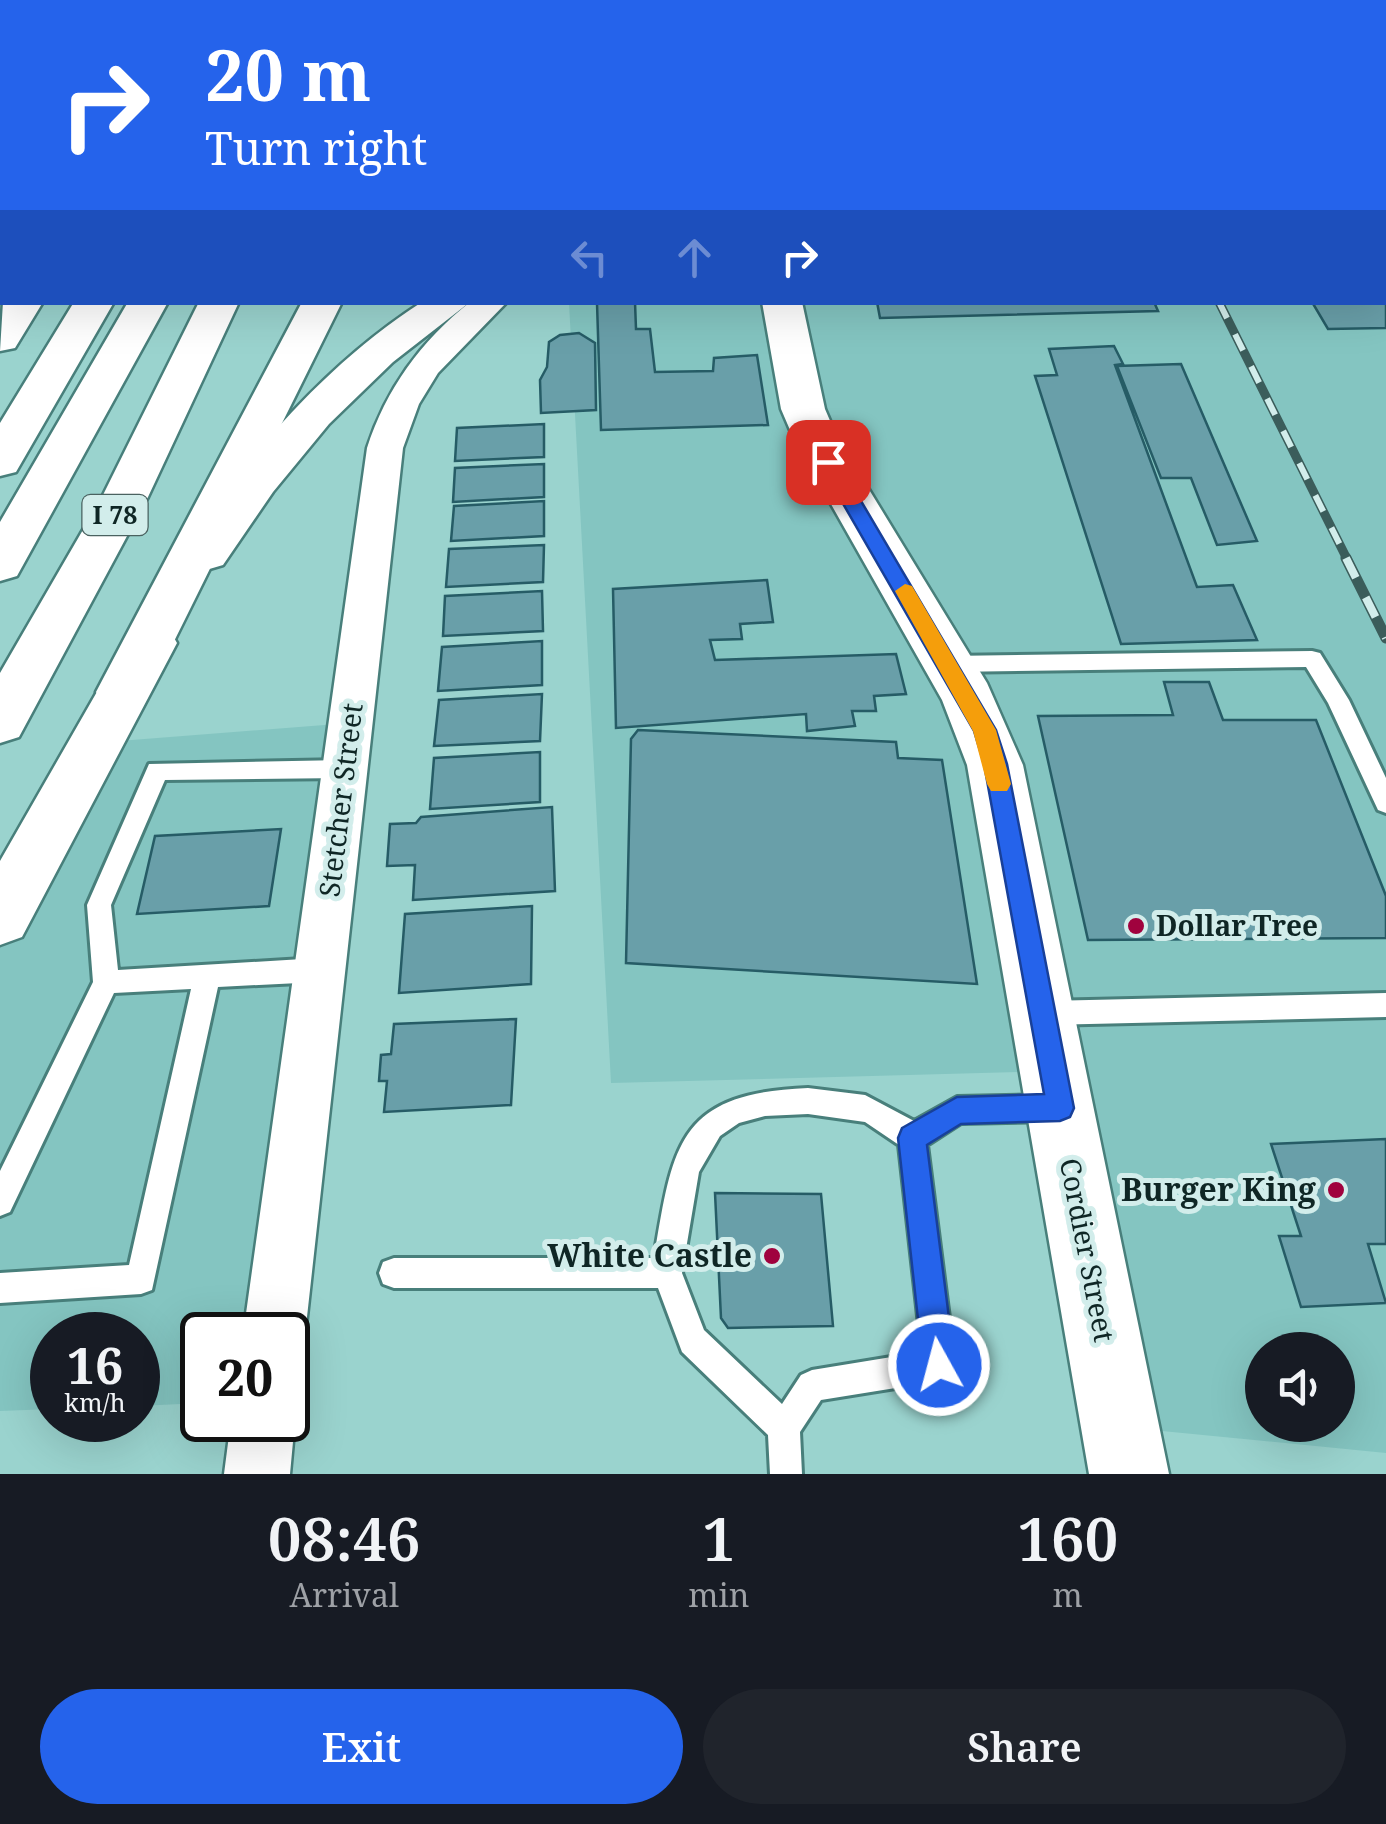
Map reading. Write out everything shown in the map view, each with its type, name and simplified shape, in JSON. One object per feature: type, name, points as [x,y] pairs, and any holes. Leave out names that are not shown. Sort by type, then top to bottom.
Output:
[{"type":"main road","points":[[0,339],[20,305]]},
{"type":"main road","points":[[0,461],[92,305]]},
{"type":"main road","name":"I 78","points":[[0,564],[146,305]]},
{"type":"main road","name":"I 78","points":[[0,722],[125,497],[218,305]]},
{"type":"main road","points":[[0,918],[123,692],[320,305]]},
{"type":"main road","points":[[123,692],[198,564],[274,459],[369,362],[446,305]]},
{"type":"main road","name":"Cordier Street","points":[[783,305],[804,409],[814,437],[949,664],[984,730],[995,764],[1129,1474]]},
{"type":"street","name":"Stetcher Street","points":[[277,1312],[390,429],[429,360],[487,305]]},
{"type":"street","points":[[257,1474],[261,1442]]},
{"type":"lane","points":[[949,664],[1312,658],[1338,700],[1386,803]]},
{"type":"lane","points":[[0,1202],[106,982],[99,905],[158,771],[344,768]]},
{"type":"lane","points":[[106,982],[319,970]]},
{"type":"lane","points":[[0,1288],[141,1279],[207,976]]},
{"type":"lane","points":[[1042,1013],[1386,1005]]},
{"type":"lane","points":[[784,1428],[692,1341],[667,1273],[686,1163],[707,1126],[740,1106],[765,1101],[854,1104],[887,1115],[912,1138],[939,1365],[812,1386],[784,1428],[786,1474]]},
{"type":"lane","points":[[912,1138],[957,1110],[1060,1108]]},
{"type":"lane","points":[[394,1273],[667,1273]]},
{"type":"shaded area","points":[[569,305],[1386,305],[1386,1453],[1274,1442],[1355,1442],[1355,1332],[1245,1332],[1245,1439],[1121,1427],[1058,1071],[611,1083]]},
{"type":"shaded area","points":[[350,723],[259,1312],[180,1312],[180,1404],[160,1405],[160,1312],[30,1312],[30,1410],[0,1411],[0,929],[119,741]]},
{"type":"building","points":[[597,305],[635,305],[636,329],[650,329],[655,372],[713,371],[714,358],[757,355],[768,425],[601,430]]},
{"type":"building","points":[[878,305],[1155,305],[1158,311],[880,318]]},
{"type":"building","points":[[1314,305],[1386,305],[1386,328],[1328,329]]},
{"type":"building","points":[[579,333],[595,343],[596,410],[541,413],[540,380],[547,367],[549,342],[560,335]]},
{"type":"building","points":[[1114,346],[1123,364],[1115,365],[1197,587],[1233,585],[1257,640],[1121,644],[1035,376],[1057,375],[1049,349]]},
{"type":"building","points":[[1181,364],[1257,541],[1217,545],[1191,478],[1161,478],[1117,366]]},
{"type":"building","points":[[544,424],[544,457],[455,461],[457,428]]},
{"type":"building","points":[[544,464],[544,497],[453,502],[455,468]]},
{"type":"building","points":[[544,501],[544,536],[451,541],[454,506]]},
{"type":"building","points":[[544,545],[543,582],[446,587],[449,549]]},
{"type":"building","points":[[767,580],[773,622],[740,624],[742,639],[710,640],[715,660],[896,654],[906,694],[874,696],[876,711],[852,711],[855,726],[807,731],[806,714],[616,728],[613,589]]},
{"type":"building","points":[[542,591],[543,631],[443,636],[445,596]]},
{"type":"building","points":[[542,641],[542,685],[438,691],[442,647]]},
{"type":"building","points":[[1164,682],[1209,682],[1223,720],[1316,720],[1386,896],[1386,938],[1088,940],[1038,716],[1173,715]]},
{"type":"building","points":[[542,694],[540,741],[434,746],[439,700]]},
{"type":"building","points":[[638,730],[896,742],[898,758],[942,760],[977,984],[626,963],[631,739]]},
{"type":"building","points":[[540,752],[540,802],[430,809],[434,758]]},
{"type":"building","points":[[552,807],[555,891],[413,900],[415,865],[387,866],[390,824],[416,823],[421,817]]},
{"type":"building","points":[[281,829],[269,906],[137,914],[155,836]]},
{"type":"building","points":[[532,906],[531,984],[399,993],[405,914]]},
{"type":"building","points":[[516,1019],[511,1105],[384,1112],[387,1081],[379,1081],[381,1055],[391,1054],[394,1024]]},
{"type":"building","name":"Burger King","points":[[1386,1139],[1386,1244],[1368,1244],[1386,1303],[1301,1307],[1279,1236],[1301,1236],[1271,1144]]},
{"type":"building","name":"White Castle","points":[[715,1193],[821,1194],[833,1326],[728,1328],[721,1318]]},
{"type":"railway","points":[[1220,305],[1348,561]]},
{"type":"railway","points":[[1346,558],[1386,638]]},
{"type":"slow traffic","points":[[905,591],[984,730],[999,784]]},
{"type":"place","name":"Dollar Tree","points":[[1136,926]]},
{"type":"place","name":"Burger King","points":[[1336,1190]]},
{"type":"place","name":"White Castle","points":[[772,1256]]},
{"type":"route","points":[[828,462],[984,730],[995,764],[1060,1108],[957,1110],[912,1138],[939,1365]]}]
